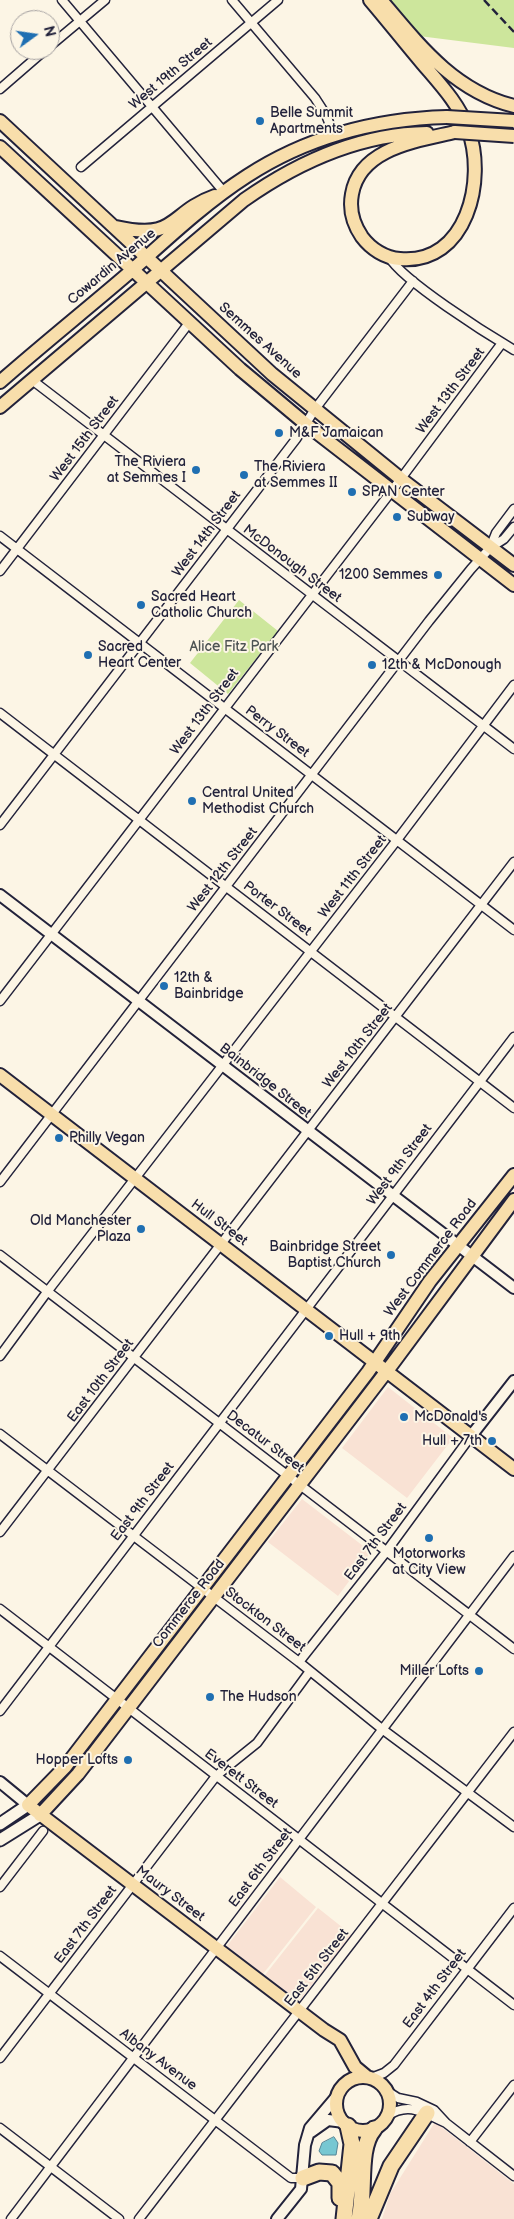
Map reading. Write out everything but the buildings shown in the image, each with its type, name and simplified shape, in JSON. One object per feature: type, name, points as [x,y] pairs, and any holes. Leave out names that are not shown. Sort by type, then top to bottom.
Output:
[{"type":"highway","points":[[369,2219],[392,2166],[426,2113]]},
{"type":"highway","points":[[344,2219],[352,2141],[346,2124]]},
{"type":"highway","points":[[359,2219],[364,2187],[364,2147],[368,2135],[374,2129]]},
{"type":"highway","points":[[303,2178],[323,2172],[335,2176],[341,2186],[339,2219]]},
{"type":"main road","points":[[370,0],[456,105],[468,128],[477,166],[470,207],[462,224],[446,244],[433,253],[419,258],[389,257],[369,245],[355,226],[351,200],[358,175],[368,164],[388,150],[455,132]]},
{"type":"main road","points":[[381,0],[437,64],[471,88],[514,106]]},
{"type":"main road","name":"Cowardin Avenue","points":[[0,382],[224,192],[290,152],[334,135],[371,125],[447,117],[514,120]]},
{"type":"main road","name":"Semmes Avenue","points":[[0,121],[272,374],[401,479],[514,565]]},
{"type":"main road","points":[[0,407],[244,200],[291,170],[342,148],[396,136],[455,132],[514,136]]},
{"type":"main road","points":[[0,147],[189,323],[307,425],[514,585]]},
{"type":"main road","points":[[114,226],[140,232],[157,231],[173,223],[198,202],[224,192]]},
{"type":"main road","name":"Hull Street","points":[[0,1075],[514,1469]]},
{"type":"main road","name":"West Commerce Road","points":[[375,1361],[458,1245],[514,1175]]},
{"type":"main road","points":[[386,1370],[514,1200]]},
{"type":"main road","name":"Commerce Road","points":[[0,1824],[28,1805],[65,1767],[375,1361]]},
{"type":"main road","name":"Commerce Road","points":[[0,1840],[40,1815],[70,1784],[386,1370]]},
{"type":"main road","name":"Maury Street","points":[[28,1805],[300,2012],[340,2040],[356,2068],[369,2078]]},
{"type":"main road","name":"Maury Street","points":[[324,2030],[342,2058],[345,2072],[341,2091]]},
{"type":"main road","points":[[369,2078],[382,2084],[387,2091],[390,2104],[387,2116],[374,2129],[359,2130],[346,2124],[337,2107],[341,2091],[354,2079],[369,2078]]},
{"type":"street","points":[[62,0],[224,192]]},
{"type":"street","points":[[60,37],[105,0]]},
{"type":"street","points":[[232,0],[315,98],[326,115],[334,135]]},
{"type":"street","name":"West 19th Street","points":[[81,167],[278,0]]},
{"type":"street","points":[[0,89],[33,60]]},
{"type":"street","points":[[389,257],[395,267],[413,281],[514,350]]},
{"type":"street","name":"West 14th Street","points":[[0,825],[307,425],[315,410],[413,281]]},
{"type":"street","name":"West 15th Street","points":[[0,571],[189,323]]},
{"type":"street","name":"West 13th Street","points":[[0,1001],[392,492],[502,343]]},
{"type":"street","name":"McDonough Street","points":[[32,380],[514,749]]},
{"type":"street","name":"West 12th Street","points":[[490,548],[496,533],[514,509]]},
{"type":"street","name":"West 12th Street","points":[[0,1182],[399,661],[480,559],[490,548],[504,539],[514,527]]},
{"type":"street","name":"Perry Street","points":[[0,536],[514,930]]},
{"type":"street","name":"West 11th Street","points":[[0,1356],[47,1292],[312,951],[514,685]]},
{"type":"street","name":"Porter Street","points":[[0,714],[481,1080],[514,1108]]},
{"type":"street","name":"West 10th Street","points":[[222,1245],[514,862]]},
{"type":"street","name":"Bainbridge Street","points":[[0,895],[514,1288]]},
{"type":"street","name":"West 9th Street","points":[[306,1309],[514,1037]]},
{"type":"street","name":"East 10th Street","points":[[0,1532],[222,1245]]},
{"type":"street","name":"Decatur Street","points":[[0,1255],[514,1649]]},
{"type":"street","name":"East 9th Street","points":[[0,1711],[306,1309]]},
{"type":"street","points":[[471,1436],[514,1381]]},
{"type":"street","name":"Stockton Street","points":[[0,1434],[299,1662],[382,1729],[514,1827]]},
{"type":"street","name":"East 7th Street","points":[[299,1662],[386,1552],[471,1436]]},
{"type":"street","name":"East 6th Street","points":[[11,2219],[514,1556]]},
{"type":"street","name":"Everett Street","points":[[0,1609],[514,2005]]},
{"type":"street","name":"East 7th Street","points":[[0,2058],[216,1776],[257,1743],[310,1671]]},
{"type":"street","name":"East 5th Street","points":[[139,2219],[514,1732]]},
{"type":"street","name":"Maury Street","points":[[0,1782],[28,1805]]},
{"type":"street","points":[[0,1887],[43,1831]]},
{"type":"street","name":"East 4th Street","points":[[369,2078],[384,2073],[394,2065],[514,1908]]},
{"type":"street","name":"Albany Avenue","points":[[0,1956],[291,2178],[303,2178]]},
{"type":"street","points":[[470,2142],[514,2085]]},
{"type":"street","points":[[277,2219],[299,2192],[303,2178],[304,2153],[308,2134],[314,2121],[341,2091]]},
{"type":"street","points":[[387,2091],[398,2098],[431,2108],[446,2123],[514,2176]]},
{"type":"street","points":[[387,2116],[406,2109],[426,2113],[446,2123]]},
{"type":"street","points":[[308,2134],[328,2120],[346,2124]]},
{"type":"street","points":[[0,2128],[119,2219]]},
{"type":"shaded area","points":[[388,1387],[453,1438],[407,1498],[342,1448]]},
{"type":"shaded area","points":[[302,1499],[371,1552],[338,1596],[268,1542]]},
{"type":"shaded area","points":[[280,1877],[316,1907],[263,1974],[227,1946]]},
{"type":"shaded area","points":[[318,1908],[352,1935],[299,2001],[265,1975]]},
{"type":"shaded area","points":[[435,2122],[514,2184],[514,2219],[382,2219],[390,2194]]},
{"type":"green space","points":[[381,0],[514,0],[514,48],[411,35]]},
{"type":"green space","name":"Alice Fitz Park","points":[[239,600],[278,631],[228,694],[190,663]]},
{"type":"water","points":[[334,2137],[338,2143],[336,2155],[322,2155],[319,2151],[322,2143]]},
{"type":"railway","points":[[484,0],[514,32]]},
{"type":"place","name":"Belle Summit Apartments","points":[[260,121]]},
{"type":"place","name":"M&F Jamaican","points":[[279,433]]},
{"type":"place","name":"The Riviera at Semmes I","points":[[196,470]]},
{"type":"place","name":"The Riviera at Semmes II","points":[[244,475]]},
{"type":"place","name":"SPAN Center","points":[[352,492]]},
{"type":"place","name":"Subway","points":[[397,517]]},
{"type":"place","name":"1200 Semmes","points":[[438,575]]},
{"type":"place","name":"Sacred Heart Catholic Church","points":[[141,605]]},
{"type":"place","name":"Sacred Heart Center","points":[[88,655]]},
{"type":"place","name":"12th & McDonough","points":[[372,665]]},
{"type":"place","name":"Central United Methodist Church","points":[[192,801]]},
{"type":"place","name":"12th & Bainbridge","points":[[164,986]]},
{"type":"place","name":"Philly Vegan","points":[[59,1138]]},
{"type":"place","name":"Old Manchester Plaza","points":[[141,1229]]},
{"type":"place","name":"Bainbridge Street Baptist Church","points":[[391,1255]]},
{"type":"place","name":"Hull + 9th","points":[[329,1336]]},
{"type":"place","name":"McDonald's","points":[[404,1417]]},
{"type":"place","name":"Hull + 7th","points":[[492,1441]]},
{"type":"place","name":"Motorworks at City View","points":[[429,1538]]},
{"type":"place","name":"Miller Lofts","points":[[479,1671]]},
{"type":"place","name":"The Hudson","points":[[210,1697]]},
{"type":"place","name":"Hopper Lofts","points":[[128,1760]]}]
